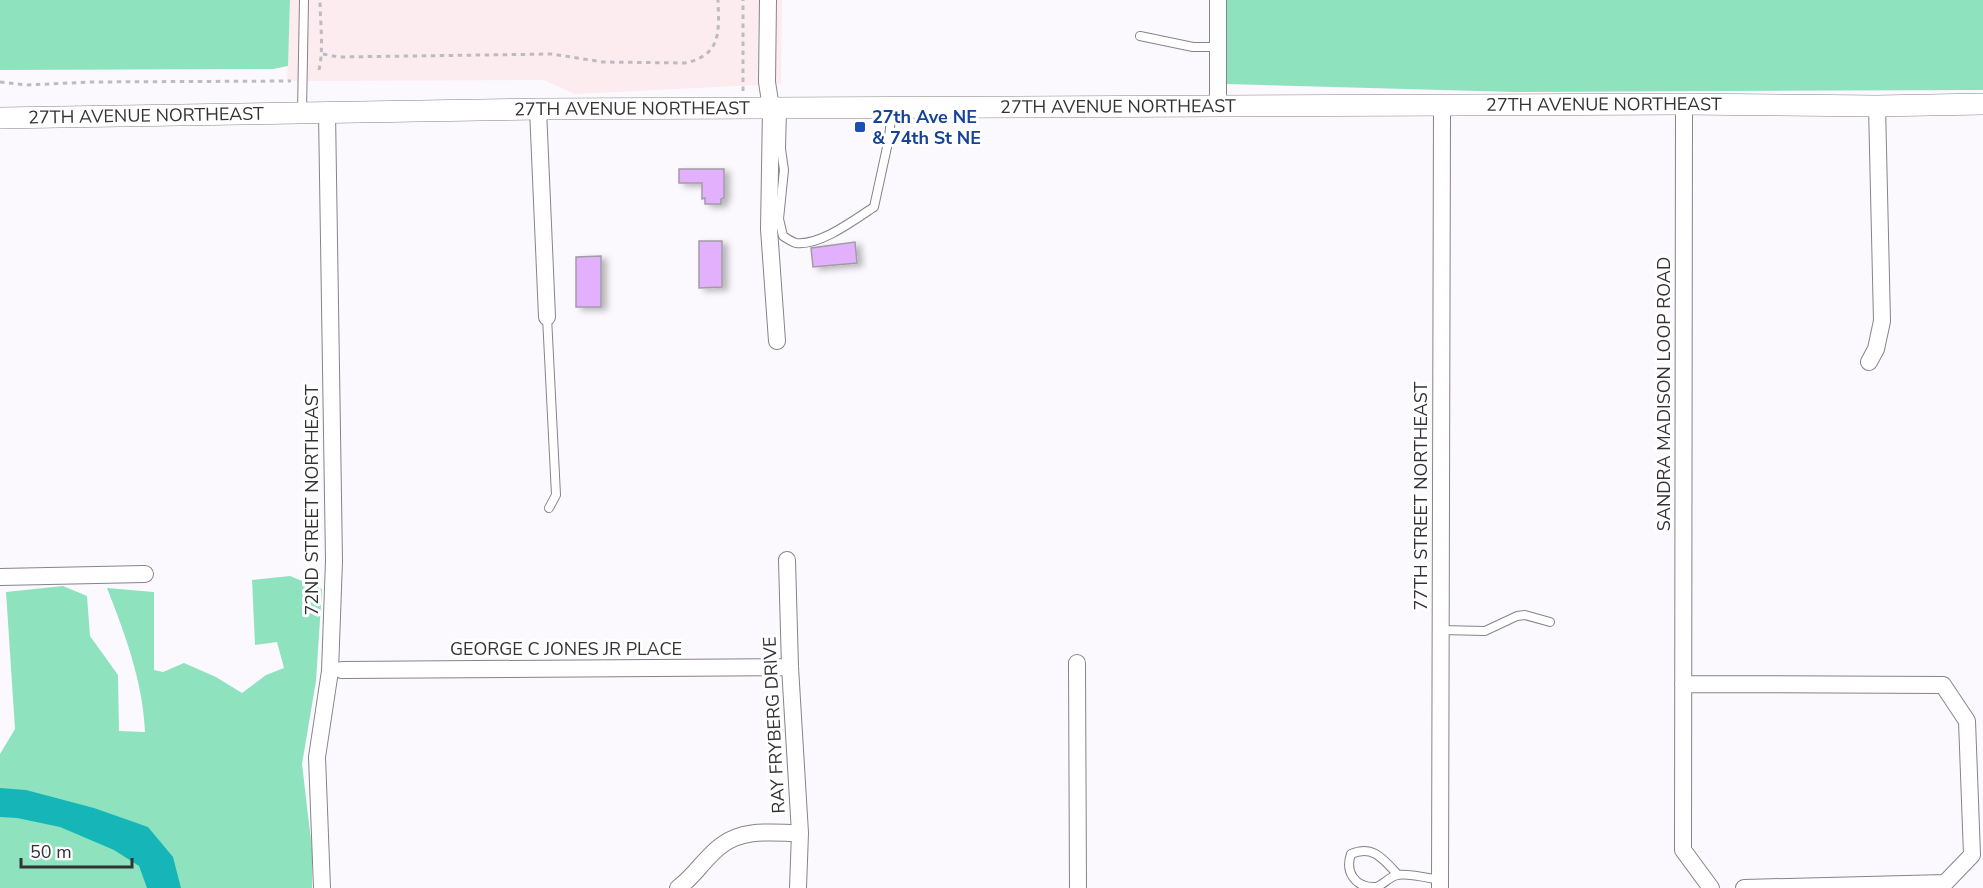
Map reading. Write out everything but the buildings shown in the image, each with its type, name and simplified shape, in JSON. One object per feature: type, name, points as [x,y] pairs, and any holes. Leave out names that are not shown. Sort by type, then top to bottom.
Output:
[{"type":"street","points":[[768,0],[767,82],[776,108],[769,229],[777,341]]},
{"type":"street","points":[[1218,0],[1218,105]]},
{"type":"street","name":"SANDRA MADISON LOOP ROAD","points":[[1684,104],[1683,850],[1711,888]]},
{"type":"street","name":"27TH AVENUE NORTHEAST","points":[[0,118],[538,109],[1983,104]]},
{"type":"street","name":"77TH STREET NORTHEAST","points":[[1440,884],[1442,105]]},
{"type":"street","points":[[1869,362],[1876,349],[1882,321],[1877,106]]},
{"type":"street","points":[[538,109],[547,317]]},
{"type":"street","name":"72ND STREET NORTHEAST","points":[[322,888],[317,757],[330,671],[334,561],[327,111]]},
{"type":"street","name":"RAY FRYBERG DRIVE","points":[[787,560],[790,667],[800,833],[798,888]]},
{"type":"street","points":[[0,577],[144,574]]},
{"type":"street","points":[[1077,663],[1077,888]]},
{"type":"street","name":"GEORGE C JONES JR PLACE","points":[[342,670],[790,667]]},
{"type":"street","points":[[1683,684],[1943,685],[1967,721],[1972,855],[1945,883],[1744,888]]},
{"type":"street","points":[[678,888],[690,879],[722,845],[737,836],[754,832],[800,833]]},
{"type":"lane","points":[[302,112],[304,0]]},
{"type":"lane","points":[[1140,36],[1193,47],[1218,47]]},
{"type":"lane","points":[[776,108],[784,170],[779,219],[783,236],[795,243],[812,241],[831,234],[874,207],[889,138],[892,107]]},
{"type":"lane","points":[[547,317],[556,495],[549,508]]},
{"type":"lane","points":[[1441,630],[1485,631],[1517,616],[1525,615],[1550,622]]},
{"type":"lane","points":[[1398,875],[1376,887],[1361,886],[1351,878],[1348,864],[1351,854],[1360,850],[1372,852],[1383,859],[1398,875],[1440,884]]},
{"type":"path","points":[[319,70],[323,54],[320,33],[321,0]]},
{"type":"path","points":[[323,54],[350,57],[552,54],[603,62],[685,63],[707,54],[714,46],[717,38],[718,0]]},
{"type":"path","points":[[743,0],[743,108]]},
{"type":"path","points":[[0,82],[26,85],[91,82],[291,81]]},
{"type":"shaded area","points":[[290,0],[782,0],[781,84],[575,94],[543,80],[287,81]]},
{"type":"green space","points":[[0,0],[290,0],[288,66],[273,69],[0,70]]},
{"type":"green space","points":[[1224,0],[1983,0],[1983,90],[1514,92],[1225,84]]},
{"type":"green space","points":[[290,576],[322,589],[316,681],[302,764],[312,849],[312,888],[0,888],[0,754],[15,729],[6,592],[63,586],[87,596],[90,636],[118,675],[119,731],[145,732],[137,677],[107,588],[154,592],[154,670],[163,672],[184,663],[216,677],[242,693],[266,675],[284,668],[277,642],[255,645],[252,580]]},
{"type":"water","points":[[0,788],[26,790],[94,808],[148,827],[173,857],[181,888],[147,888],[139,866],[114,850],[60,827],[17,818],[0,817]]},
{"type":"place","name":"27th Ave NE & 74th St NE","points":[[860,127]]}]
